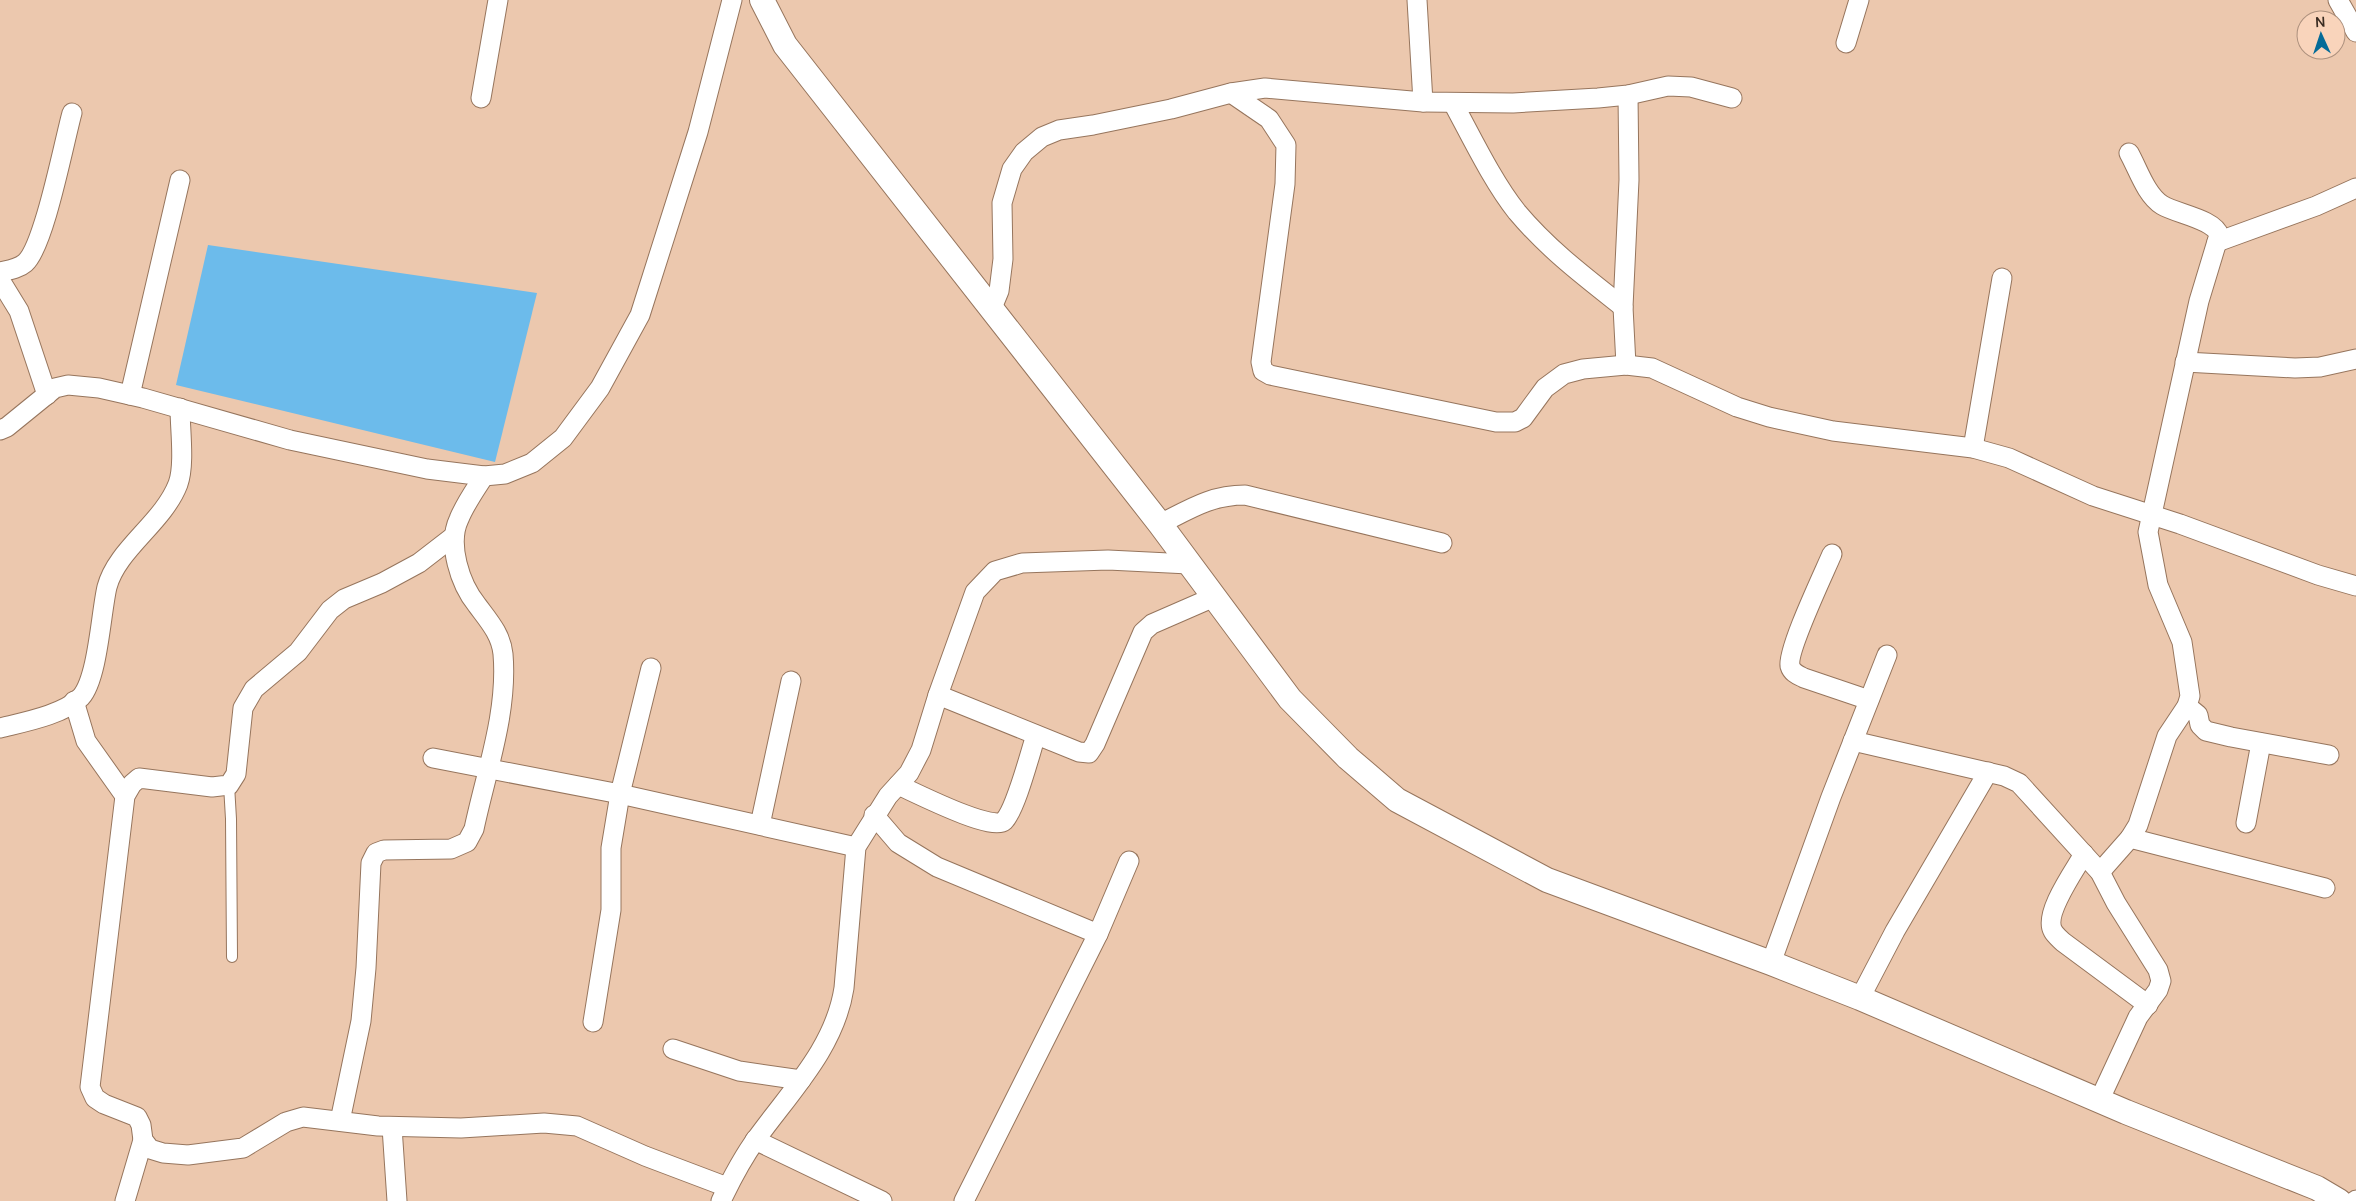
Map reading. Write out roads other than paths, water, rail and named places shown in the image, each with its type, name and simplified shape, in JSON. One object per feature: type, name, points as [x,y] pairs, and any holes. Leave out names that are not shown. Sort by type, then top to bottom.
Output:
[{"type":"street","points":[[481,98],[498,0]]},
{"type":"street","points":[[0,430],[7,427],[55,388],[68,385],[99,388],[130,395],[290,440],[427,469],[484,476],[505,474],[532,463],[563,438],[600,388],[640,315],[698,132],[732,0]]},
{"type":"street","points":[[762,0],[785,45],[1160,524],[1290,699],[1348,758],[1397,800],[1547,880],[1860,998],[2099,1100],[2316,1188],[2339,1201]]},
{"type":"street","points":[[1417,0],[1423,102]]},
{"type":"street","points":[[1846,43],[1859,0]]},
{"type":"street","points":[[2338,0],[2356,32]]},
{"type":"street","points":[[992,308],[999,291],[1002,259],[1002,203],[1012,169],[1024,152],[1042,137],[1060,130],[1161,111],[1231,93],[1265,88],[1290,88],[1353,97],[1453,103],[1512,103],[1628,95],[1668,86],[1691,87],[1732,98]]},
{"type":"street","points":[[1231,93],[1269,119],[1278,130],[1286,145],[1285,184],[1261,362],[1263,371],[1270,375],[1496,422],[1515,422],[1523,418],[1545,388],[1564,374],[1582,369],[1626,365],[1652,368],[1737,407],[1770,417],[1833,431],[1973,448],[2009,458],[2093,496],[2229,541],[2318,575],[2356,586]]},
{"type":"street","points":[[1626,365],[1623,307],[1629,180],[1628,95]]},
{"type":"street","points":[[1453,103],[1482,156],[1516,210],[1561,258],[1623,307]]},
{"type":"street","points":[[0,272],[15,268],[26,262],[39,241],[72,112]]},
{"type":"street","points":[[2100,872],[2130,838],[2138,825],[2167,736],[2187,706],[2190,696],[2189,679],[2182,642],[2158,585],[2151,556],[2148,532],[2199,301],[2219,235],[2213,225],[2160,204],[2148,187],[2130,153]]},
{"type":"street","points":[[130,395],[180,180]]},
{"type":"street","points":[[2217,242],[2298,213],[2356,188]]},
{"type":"street","points":[[1973,448],[2002,278]]},
{"type":"street","points":[[0,280],[19,311],[47,395]]},
{"type":"street","points":[[2185,362],[2295,368],[2320,367],[2356,359]]},
{"type":"street","points":[[0,728],[57,712],[81,696],[91,674],[107,586],[117,564],[166,506],[178,483],[180,408]]},
{"type":"street","points":[[340,1121],[362,1021],[371,863],[376,853],[384,850],[451,849],[467,842],[474,829],[487,767],[497,732],[503,687],[503,651],[496,630],[474,601],[459,568],[454,536],[458,519],[484,476]]},
{"type":"street","points":[[1160,524],[1210,499],[1230,495],[1245,495],[1442,543]]},
{"type":"street","points":[[125,1201],[143,1140],[141,1125],[137,1117],[104,1104],[95,1098],[90,1087],[125,796],[132,784],[139,778],[212,787],[229,786],[236,774],[243,708],[254,689],[298,652],[330,610],[344,599],[382,583],[419,563],[454,536]]},
{"type":"street","points":[[1832,554],[1807,611],[1792,653],[1790,666],[1794,674],[1869,700]]},
{"type":"street","points":[[143,1140],[150,1149],[163,1153],[188,1155],[218,1152],[243,1148],[286,1122],[303,1117],[392,1127],[461,1128],[544,1123],[577,1126],[602,1135],[724,1194],[755,1140],[801,1080],[832,1032],[841,1010],[856,847],[874,815],[909,773],[921,750],[938,695],[975,592],[995,571],[1022,563],[1108,560],[1189,564]]},
{"type":"street","points":[[938,695],[1078,752],[1089,753],[1095,744],[1143,632],[1152,624],[1214,597]]},
{"type":"street","points":[[1771,963],[1853,741],[1887,655]]},
{"type":"street","points":[[592,1022],[611,910],[611,848],[620,794],[651,668]]},
{"type":"street","points":[[760,826],[791,681]]},
{"type":"street","points":[[74,701],[86,741],[125,796]]},
{"type":"street","points":[[2187,706],[2198,715],[2200,725],[2206,730],[2329,755]]},
{"type":"street","points":[[898,785],[978,820],[997,824],[1004,821],[1012,808],[1036,735]]},
{"type":"street","points":[[1853,741],[1988,772],[2019,784],[2100,872],[2116,903],[2158,970],[2161,982],[2128,1038],[2099,1100]]},
{"type":"street","points":[[2246,824],[2261,742]]},
{"type":"street","points":[[433,758],[620,794],[856,847]]},
{"type":"street","points":[[1860,998],[1899,924],[1988,772]]},
{"type":"street","points":[[874,815],[898,842],[937,867],[1098,934]]},
{"type":"street","points":[[2130,838],[2325,888]]},
{"type":"street","points":[[2084,854],[2053,908],[2050,921],[2052,930],[2064,942],[2148,1005]]},
{"type":"street","points":[[964,1201],[1098,934],[1128,861]]},
{"type":"street","points":[[673,1049],[738,1071],[801,1080]]},
{"type":"street","points":[[392,1127],[397,1201]]},
{"type":"street","points":[[755,1140],[882,1201]]},
{"type":"lane","points":[[229,786],[232,957]]},
{"type":"water","points":[[208,245],[537,293],[495,462],[176,385]]}]
